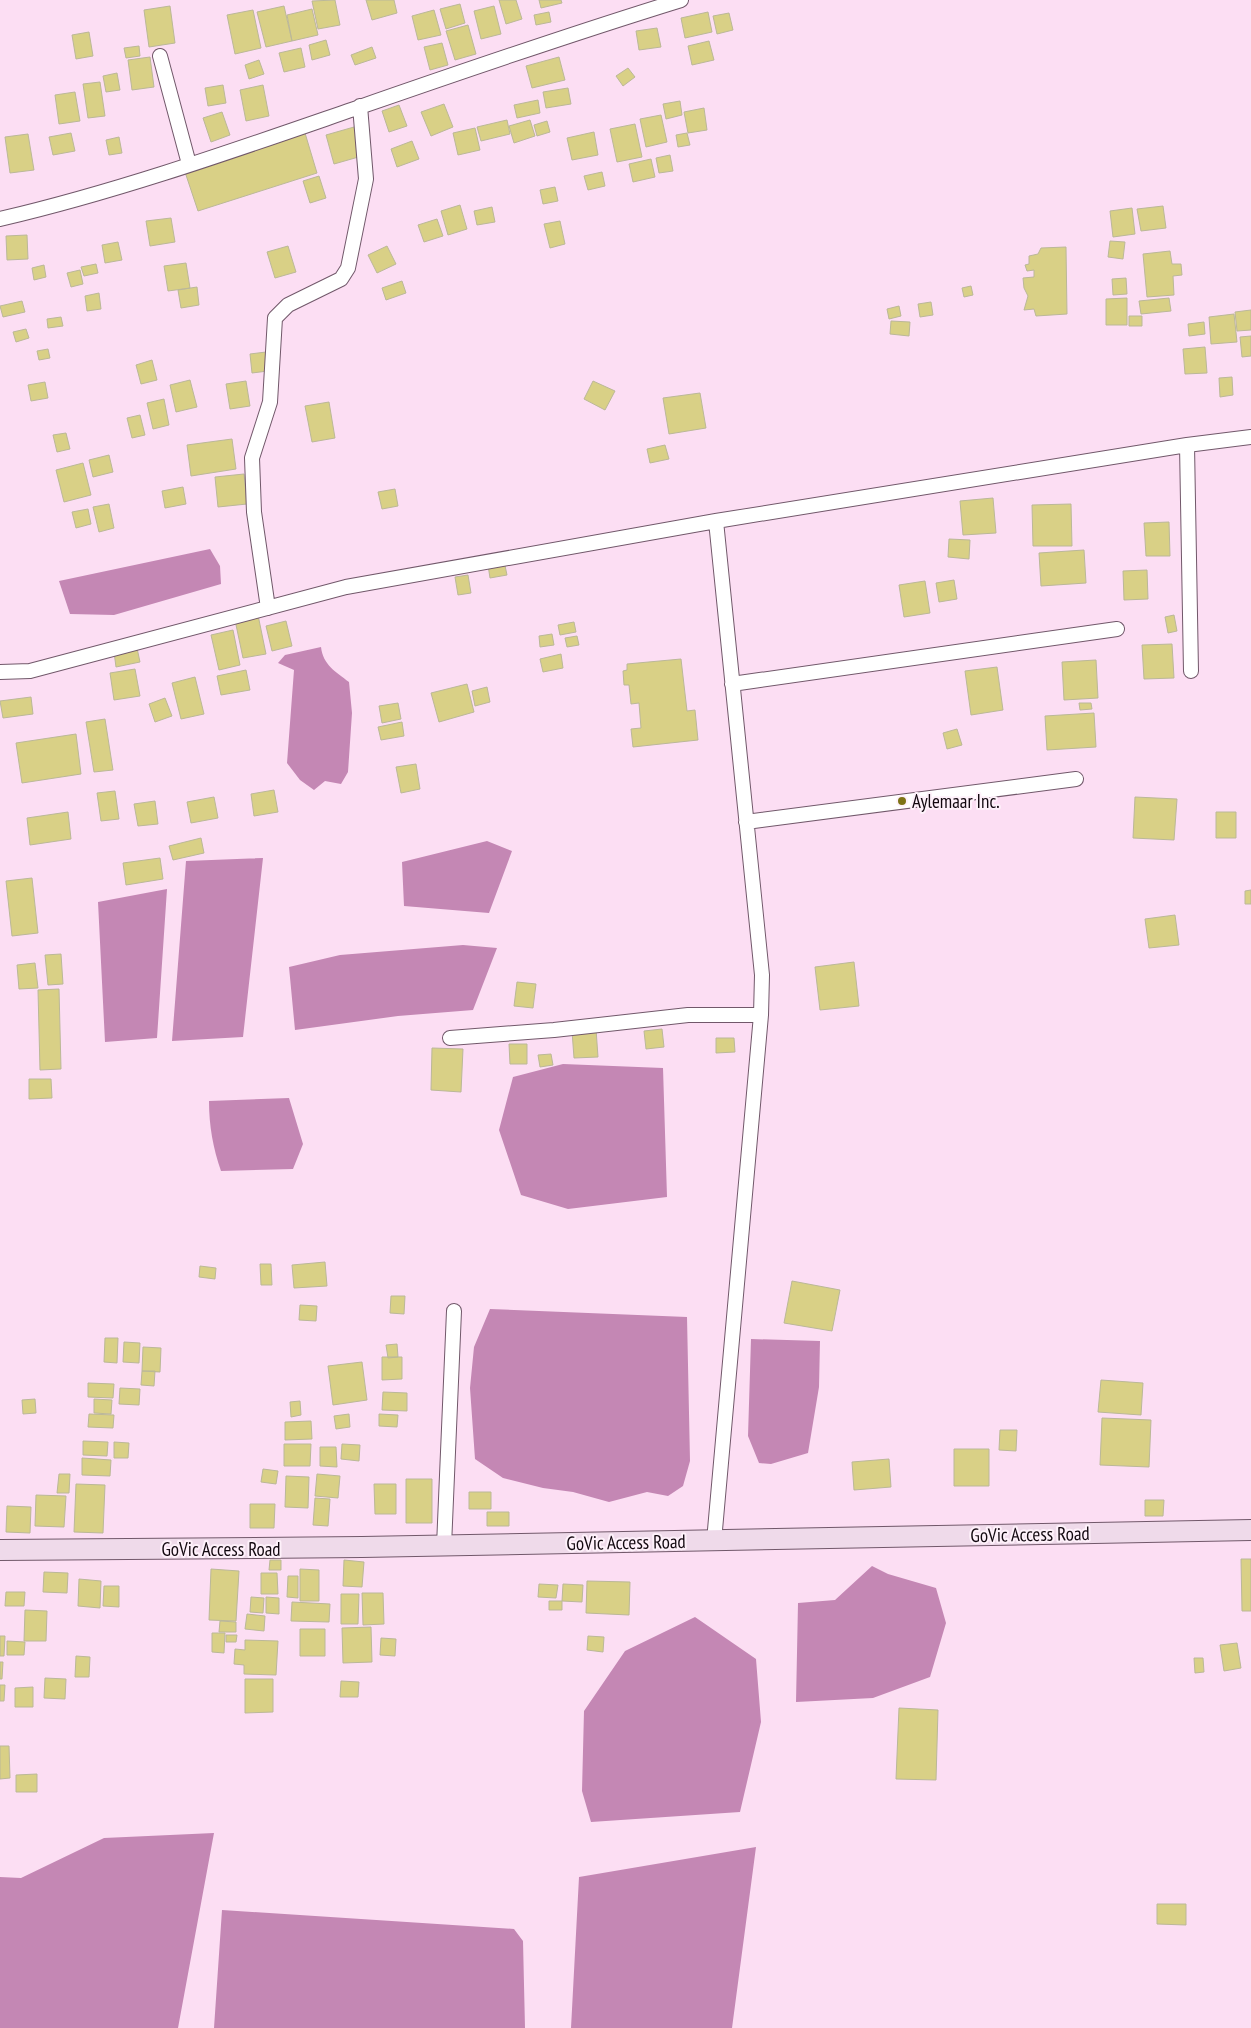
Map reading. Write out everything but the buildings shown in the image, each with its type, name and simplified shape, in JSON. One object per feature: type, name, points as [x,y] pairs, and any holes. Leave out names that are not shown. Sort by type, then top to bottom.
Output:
[{"type":"main road","name":"GoVic Access Road","points":[[0,1550],[444,1546],[1251,1530]]},
{"type":"street","points":[[0,219],[52,207],[189,164],[534,46],[681,0]]},
{"type":"street","points":[[160,56],[189,164]]},
{"type":"street","points":[[268,608],[254,512],[252,458],[270,402],[275,318],[288,305],[341,279],[348,268],[366,179],[360,106]]},
{"type":"street","points":[[0,672],[30,670],[346,587],[716,521],[1187,445],[1251,437]]},
{"type":"street","points":[[1187,445],[1191,671]]},
{"type":"street","points":[[714,1541],[762,1015],[762,976],[716,521]]},
{"type":"street","points":[[732,684],[1116,629]]},
{"type":"street","points":[[746,822],[1076,779]]},
{"type":"street","points":[[450,1038],[554,1030],[688,1015],[762,1015]]},
{"type":"street","points":[[444,1546],[454,1311]]},
{"type":"shaded area","points":[[210,549],[220,566],[221,584],[114,615],[70,614],[59,581]]},
{"type":"shaded area","points":[[321,647],[327,663],[349,682],[352,713],[348,772],[341,784],[325,781],[314,790],[300,780],[287,763],[294,670],[278,663],[285,655]]},
{"type":"shaded area","points":[[487,841],[512,851],[489,913],[404,906],[402,862]]},
{"type":"shaded area","points":[[263,858],[243,1037],[172,1041],[186,861]]},
{"type":"shaded area","points":[[167,889],[157,1038],[105,1042],[98,902]]},
{"type":"shaded area","points":[[463,945],[497,948],[473,1010],[398,1016],[295,1030],[289,967],[340,955]]},
{"type":"shaded area","points":[[563,1064],[663,1068],[667,1197],[568,1209],[521,1195],[499,1130],[513,1077]]},
{"type":"shaded area","points":[[289,1098],[303,1144],[293,1169],[221,1171],[212,1137],[209,1101]]},
{"type":"shaded area","points":[[490,1309],[687,1317],[690,1461],[683,1486],[668,1496],[647,1492],[609,1502],[573,1492],[543,1488],[503,1478],[475,1459],[470,1388],[474,1347]]},
{"type":"shaded area","points":[[751,1339],[820,1341],[819,1387],[808,1453],[771,1464],[759,1463],[748,1436]]},
{"type":"shaded area","points":[[872,1566],[888,1574],[936,1588],[946,1623],[930,1677],[873,1698],[796,1702],[798,1603],[835,1600]]},
{"type":"shaded area","points":[[695,1617],[756,1659],[761,1722],[740,1812],[591,1822],[582,1791],[584,1711],[625,1651]]},
{"type":"shaded area","points":[[214,1833],[178,2028],[0,2028],[0,1877],[21,1878],[104,1838]]},
{"type":"shaded area","points":[[756,1847],[732,2028],[571,2028],[579,1877]]},
{"type":"shaded area","points":[[222,1910],[514,1929],[523,1941],[525,2028],[214,2028]]},
{"type":"place","name":"Aylemaar Inc.","points":[[902,801]]}]
